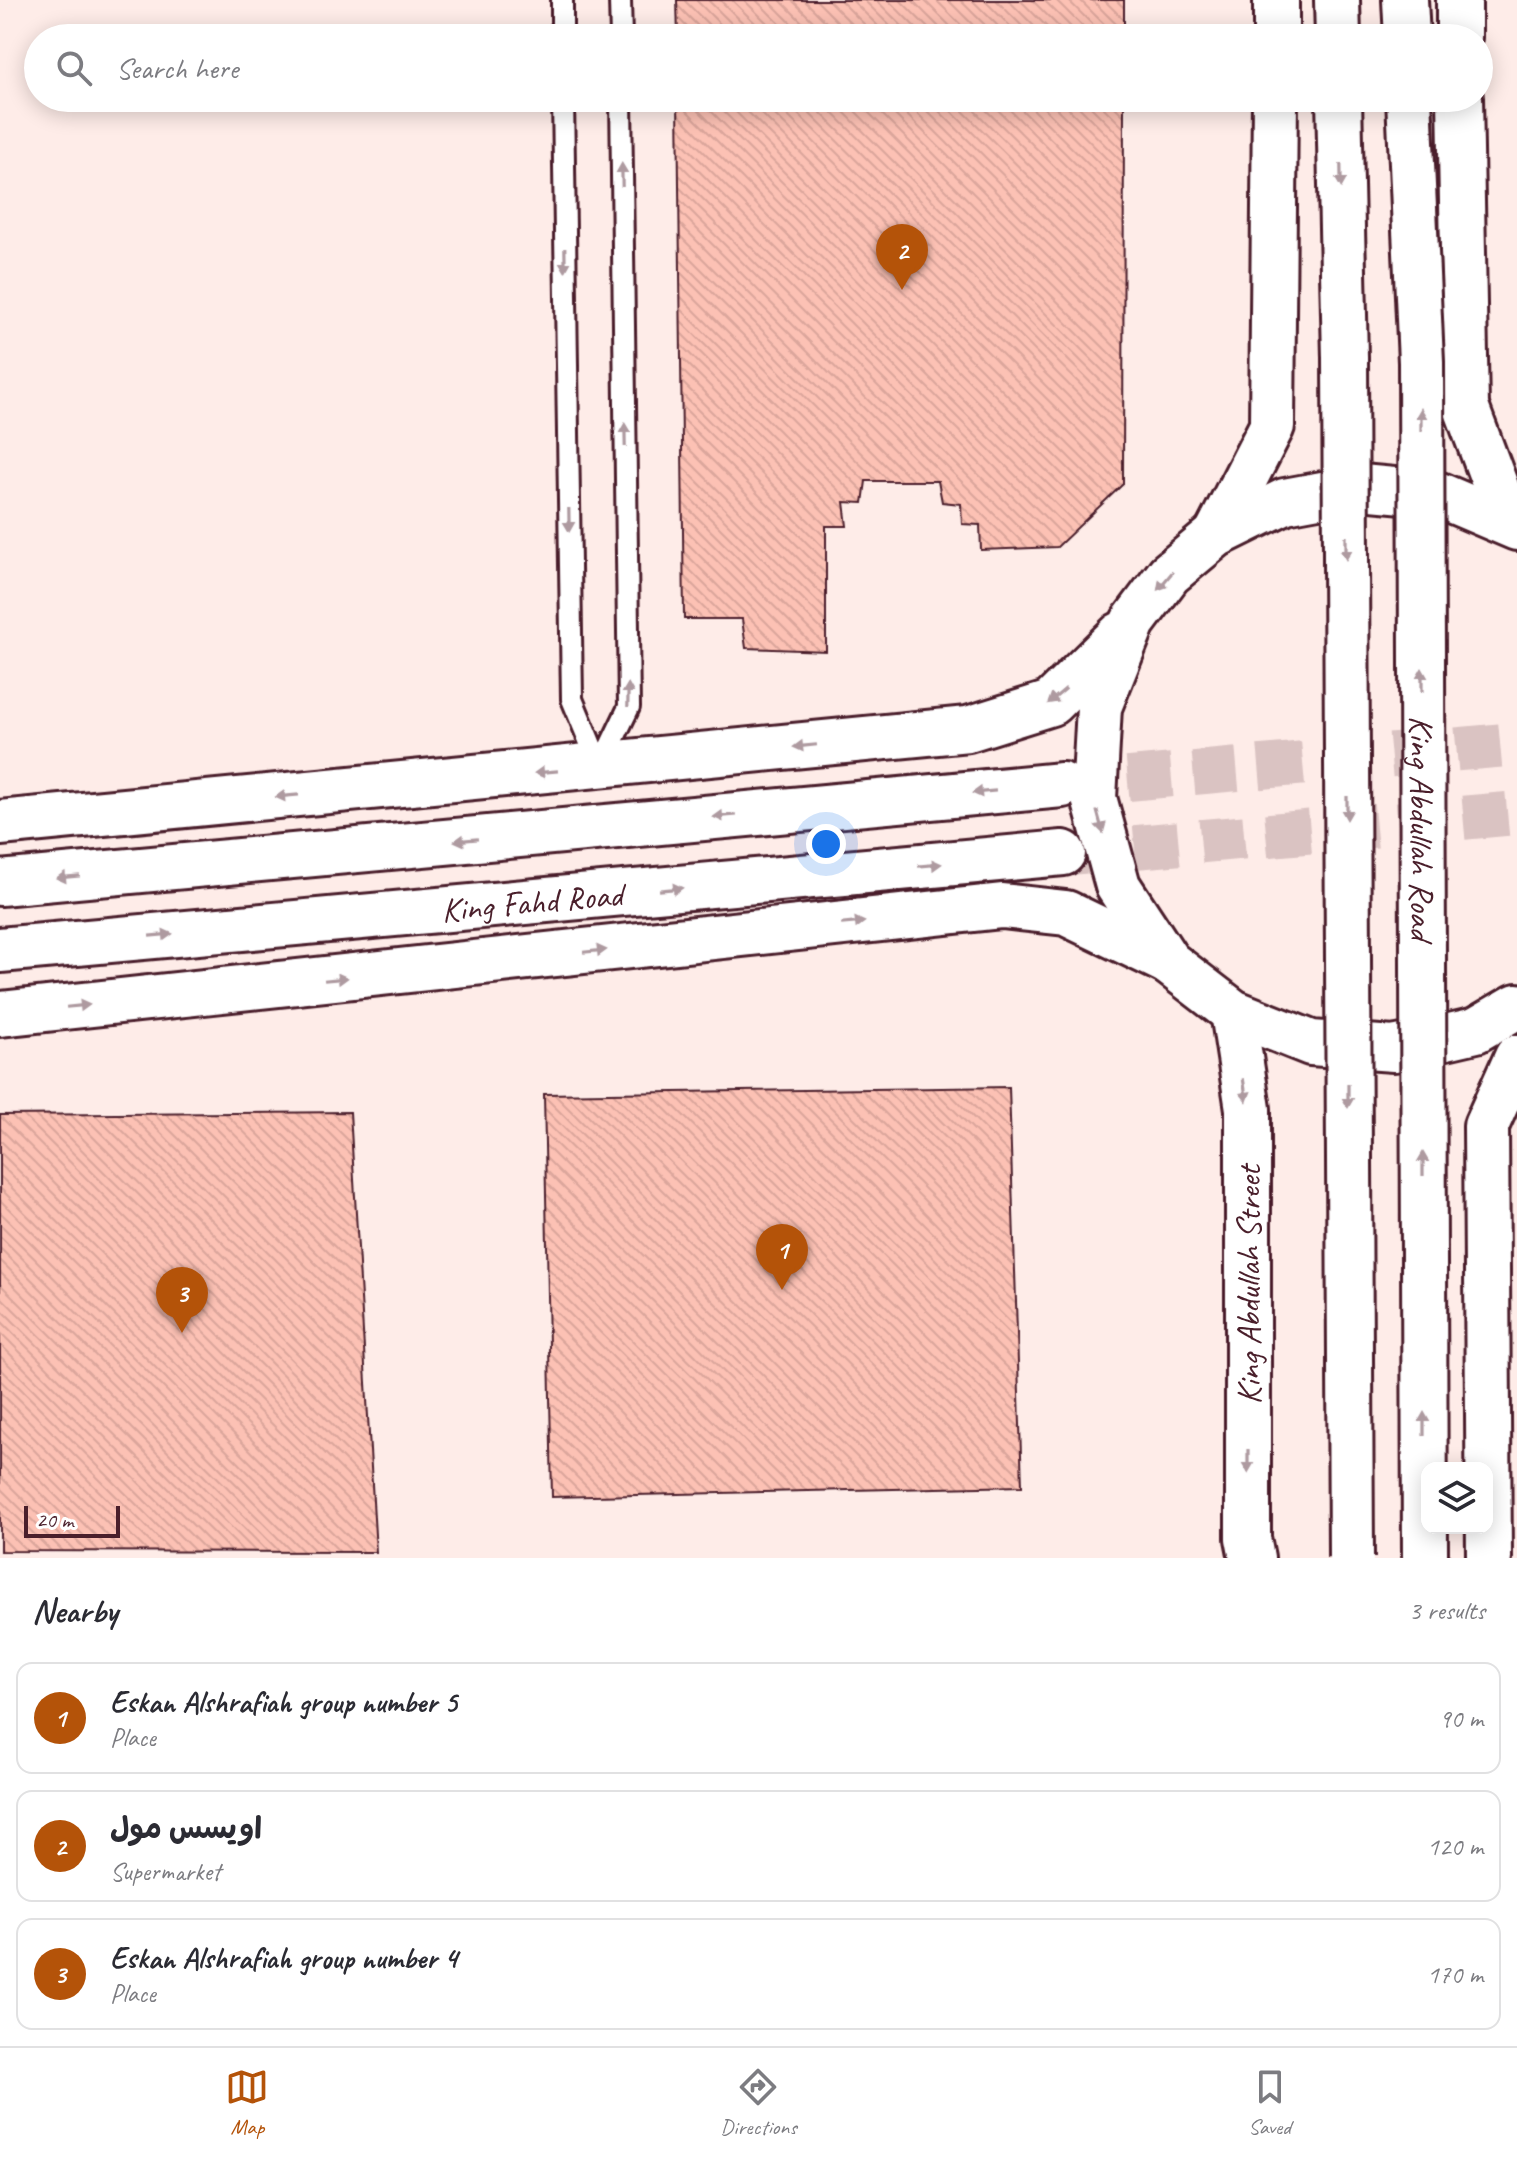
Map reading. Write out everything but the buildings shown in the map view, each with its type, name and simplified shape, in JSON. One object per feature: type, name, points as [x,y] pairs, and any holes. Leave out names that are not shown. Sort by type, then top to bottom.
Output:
[{"type":"main road","points":[[1276,0],[1276,24]]},
{"type":"main road","points":[[1337,0],[1338,24]]},
{"type":"main road","points":[[1405,0],[1406,24]]},
{"type":"main road","points":[[1459,0],[1459,24]]},
{"type":"main road","points":[[1216,535],[1272,426],[1275,112]]},
{"type":"main road","points":[[1339,112],[1345,358],[1351,1558]]},
{"type":"main road","name":"King Abdullah Road","points":[[1410,112],[1421,362],[1425,1558]]},
{"type":"main road","points":[[1460,112],[1466,407],[1513,525]]},
{"type":"main road","points":[[0,823],[968,729],[1051,703],[1133,622],[1169,574],[1216,535],[1285,501],[1361,487],[1437,494],[1513,525]]},
{"type":"main road","points":[[1133,622],[1099,707],[1094,798],[1118,886],[1168,962]]},
{"type":"main road","name":"King Fahd Road","points":[[0,883],[1062,785]]},
{"type":"main road","name":"King Fahd Road","points":[[0,950],[1063,853]]},
{"type":"main road","points":[[0,1014],[1002,906],[1066,913],[1168,962],[1233,1012],[1311,1043],[1394,1049],[1476,1030],[1517,1006]]},
{"type":"main road","name":"King Abdullah Street","points":[[1233,1012],[1248,1109],[1248,1551]]},
{"type":"main road","points":[[1489,1558],[1486,1126],[1517,1057]]},
{"type":"lane","points":[[562,0],[562,24]]},
{"type":"lane","points":[[620,0],[621,24]]},
{"type":"lane","points":[[563,112],[572,699],[600,767]]},
{"type":"lane","points":[[600,767],[629,707],[621,112]]},
{"type":"tunnel","points":[[1062,785],[1517,744]]},
{"type":"tunnel","points":[[1069,853],[1517,813]]},
{"type":"place","name":"اويسس مول","points":[[902,290]]},
{"type":"place","name":"Eskan Alshrafiah group number 5","points":[[782,1290]]},
{"type":"place","name":"Eskan Alshrafiah group number 4","points":[[182,1333]]}]
